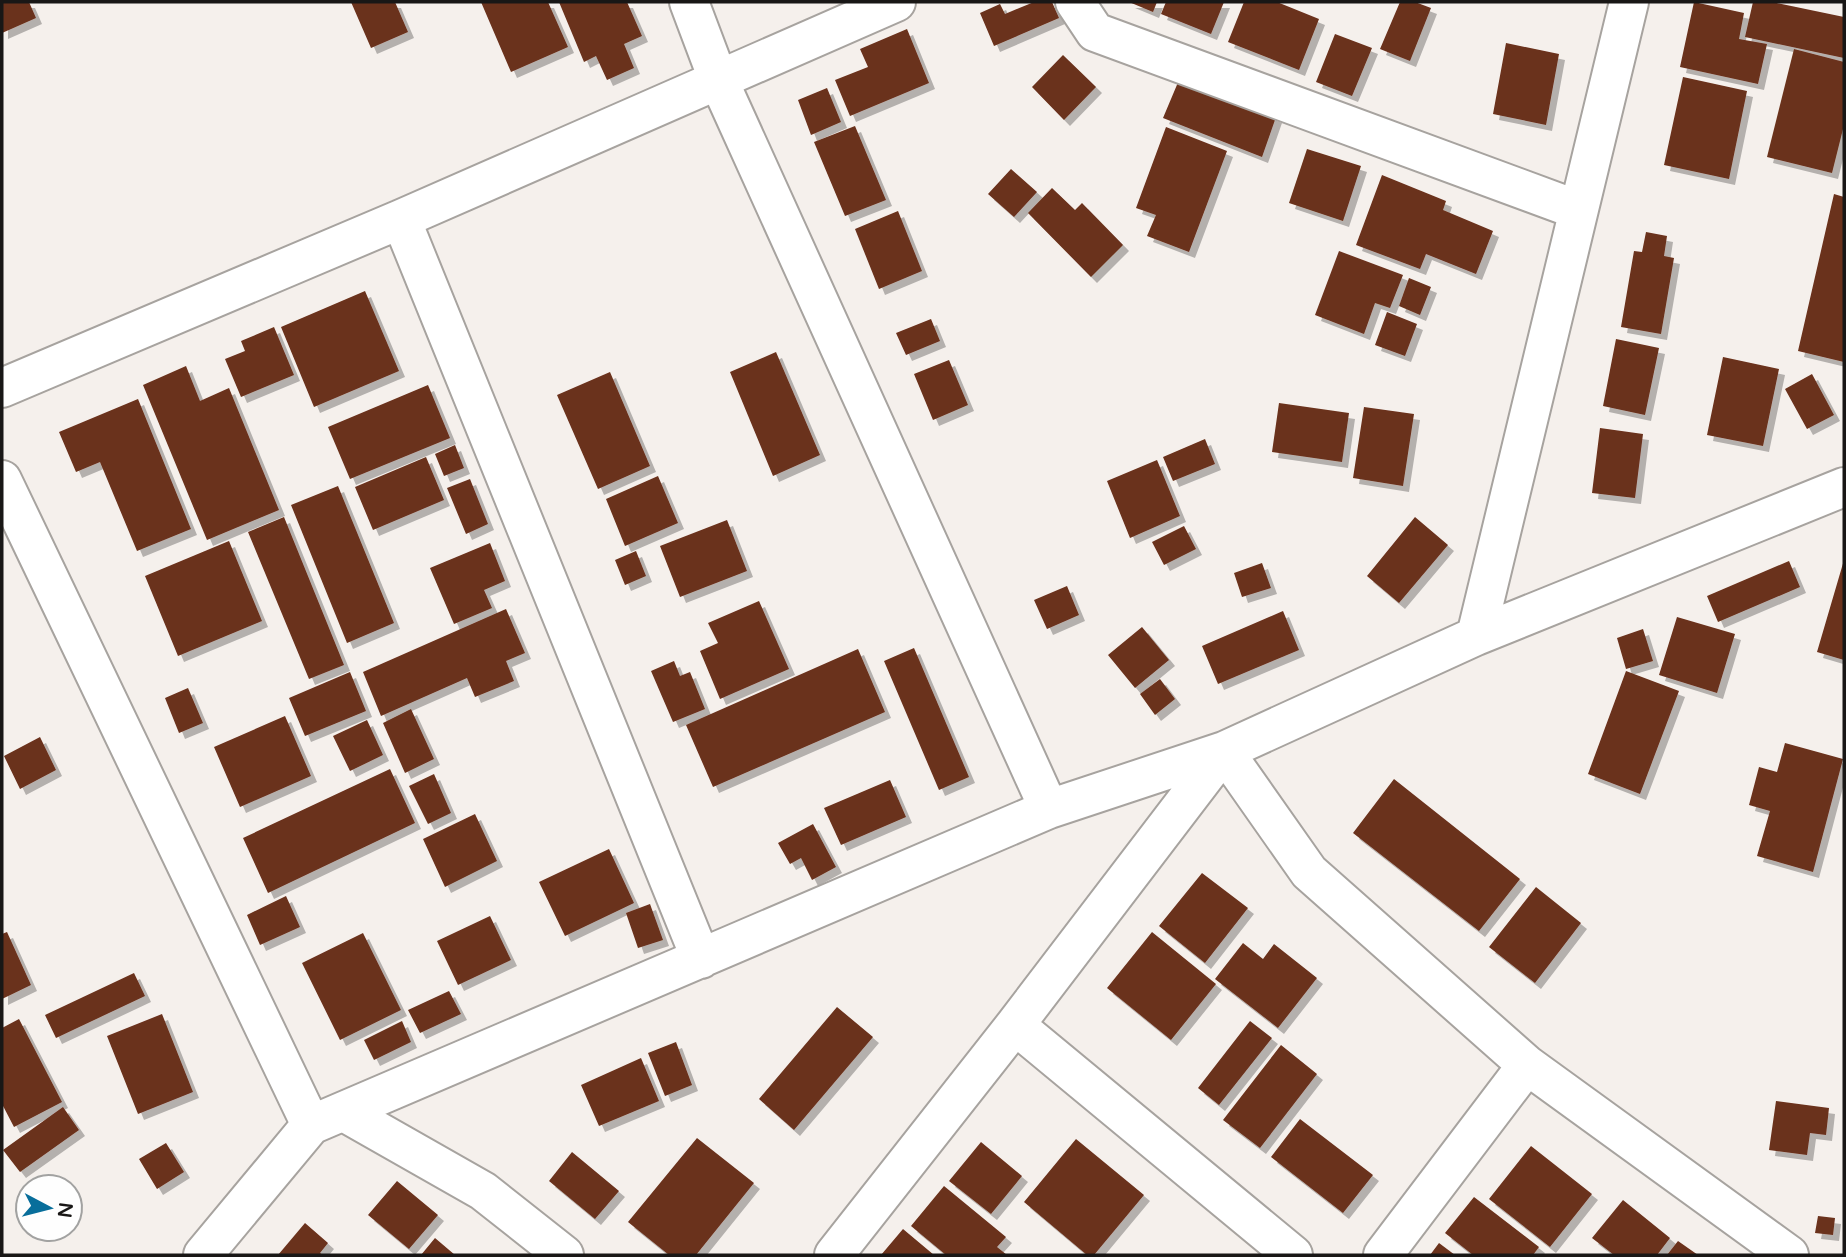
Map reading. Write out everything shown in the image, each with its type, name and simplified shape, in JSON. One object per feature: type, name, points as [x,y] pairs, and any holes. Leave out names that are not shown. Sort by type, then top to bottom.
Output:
[{"type":"street","points":[[689,2],[718,79],[1049,809]]},
{"type":"street","points":[[2,388],[401,219],[896,2]]},
{"type":"street","points":[[1074,2],[1095,32],[1578,210]]},
{"type":"street","points":[[1476,636],[1629,2]]},
{"type":"street","points":[[401,219],[701,959]]},
{"type":"street","points":[[2,480],[327,1119],[483,1191],[565,1255]]},
{"type":"street","points":[[203,1255],[327,1119],[1049,809],[1224,751],[1476,636],[1844,486]]},
{"type":"street","points":[[834,1255],[1015,1025],[1224,751]]},
{"type":"street","points":[[1224,751],[1309,872],[1527,1065],[1789,1255]]},
{"type":"street","points":[[1015,1025],[1293,1255]]},
{"type":"street","points":[[1383,1255],[1527,1065]]},
{"type":"building","points":[[2,2],[29,2],[36,18],[2,33]]},
{"type":"building","points":[[351,2],[395,2],[408,32],[371,48]]},
{"type":"building","points":[[481,2],[548,2],[568,47],[511,72]]},
{"type":"building","points":[[559,2],[627,2],[642,36],[624,44],[634,68],[607,80],[596,56],[584,62]]},
{"type":"building","points":[[1034,2],[1052,2],[1059,18],[994,46],[980,13],[1000,4],[1005,14]]},
{"type":"building","points":[[1129,2],[1157,2],[1153,12]]},
{"type":"building","points":[[1166,2],[1224,2],[1211,34],[1161,14]]},
{"type":"building","points":[[1244,2],[1277,2],[1319,19],[1299,70],[1228,42]]},
{"type":"building","points":[[1400,2],[1415,2],[1431,8],[1410,61],[1380,49]]},
{"type":"building","points":[[1694,2],[1744,13],[1739,39],[1767,44],[1758,84],[1680,67]]},
{"type":"building","points":[[1753,2],[1772,2],[1844,17],[1844,58],[1745,37]]},
{"type":"building","points":[[907,29],[929,83],[850,116],[835,80],[868,67],[860,49]]},
{"type":"building","points":[[1335,34],[1372,48],[1352,96],[1316,82]]},
{"type":"building","points":[[1506,43],[1559,54],[1546,125],[1493,114]]},
{"type":"building","points":[[1794,49],[1844,62],[1844,125],[1832,173],[1767,157]]},
{"type":"building","points":[[1063,55],[1096,87],[1064,120],[1032,87]]},
{"type":"building","points":[[1683,77],[1747,91],[1729,179],[1664,165]]},
{"type":"building","points":[[1179,80],[1276,117],[1262,157],[1163,118]]},
{"type":"building","points":[[827,88],[841,122],[811,135],[798,100]]},
{"type":"building","points":[[855,126],[886,200],[845,216],[814,142]]},
{"type":"building","points":[[1166,127],[1227,151],[1189,252],[1147,236],[1156,215],[1136,208]]},
{"type":"building","points":[[1307,149],[1361,166],[1343,221],[1289,203]]},
{"type":"building","points":[[1011,169],[1037,192],[1014,217],[988,194]]},
{"type":"building","points":[[1382,175],[1446,201],[1443,210],[1493,231],[1476,274],[1426,254],[1420,269],[1356,245]]},
{"type":"building","points":[[1052,188],[1075,210],[1082,203],[1123,245],[1091,277],[1028,213]]},
{"type":"building","points":[[1834,194],[1844,197],[1844,362],[1798,351]]},
{"type":"building","points":[[898,211],[922,271],[879,289],[855,229]]},
{"type":"building","points":[[1646,232],[1667,236],[1664,256],[1674,258],[1661,334],[1621,327],[1634,251],[1642,252]]},
{"type":"building","points":[[1339,251],[1403,275],[1390,308],[1375,303],[1364,334],[1315,315]]},
{"type":"building","points":[[1409,278],[1431,287],[1420,315],[1399,306]]},
{"type":"building","points":[[365,291],[399,371],[314,407],[281,327]]},
{"type":"building","points":[[1387,312],[1417,324],[1405,356],[1375,345]]},
{"type":"building","points":[[931,319],[940,341],[906,355],[896,333]]},
{"type":"building","points":[[274,327],[294,375],[241,397],[225,359],[245,351],[241,341]]},
{"type":"building","points":[[1616,339],[1659,348],[1645,415],[1603,406]]},
{"type":"building","points":[[776,352],[820,455],[773,476],[730,372]]},
{"type":"building","points":[[1723,357],[1779,369],[1763,446],[1707,435]]},
{"type":"building","points":[[949,360],[968,405],[933,420],[914,374]]},
{"type":"building","points":[[186,366],[200,401],[229,388],[279,510],[207,540],[143,385]]},
{"type":"building","points":[[610,372],[650,466],[598,489],[557,395]]},
{"type":"building","points":[[1812,374],[1834,415],[1807,429],[1785,389]]},
{"type":"building","points":[[428,385],[450,438],[350,479],[328,427]]},
{"type":"building","points":[[138,399],[191,529],[137,551],[100,462],[76,472],[59,432]]},
{"type":"building","points":[[1279,403],[1349,413],[1342,462],[1272,452]]},
{"type":"building","points":[[1364,407],[1414,414],[1403,486],[1353,478]]},
{"type":"building","points":[[1600,428],[1643,434],[1635,498],[1592,493]]},
{"type":"building","points":[[1205,439],[1215,464],[1173,481],[1163,457]]},
{"type":"building","points":[[455,445],[464,468],[444,476],[435,454]]},
{"type":"building","points":[[426,457],[444,500],[373,530],[355,487]]},
{"type":"building","points":[[1157,460],[1180,516],[1130,538],[1107,481]]},
{"type":"building","points":[[658,476],[678,523],[625,546],[606,499]]},
{"type":"building","points":[[470,479],[488,524],[466,534],[447,488]]},
{"type":"building","points":[[338,486],[394,623],[347,643],[291,505]]},
{"type":"building","points":[[284,517],[344,665],[309,679],[248,532]]},
{"type":"building","points":[[1415,517],[1448,545],[1399,603],[1367,576]]},
{"type":"building","points":[[727,520],[747,571],[680,597],[660,546]]},
{"type":"building","points":[[1184,526],[1196,549],[1164,565],[1152,542]]},
{"type":"building","points":[[229,541],[262,621],[178,656],[145,576]]},
{"type":"building","points":[[490,543],[505,581],[484,590],[492,608],[454,624],[430,568]]},
{"type":"building","points":[[636,551],[646,576],[625,585],[615,560]]},
{"type":"building","points":[[1844,560],[1844,660],[1817,652]]},
{"type":"building","points":[[1789,561],[1800,587],[1718,622],[1707,596]]},
{"type":"building","points":[[1262,563],[1271,588],[1242,597],[1234,573]]},
{"type":"building","points":[[1067,586],[1079,615],[1047,629],[1034,600]]},
{"type":"building","points":[[759,601],[789,669],[720,699],[700,651],[718,643],[708,623]]},
{"type":"building","points":[[506,609],[525,653],[506,661],[514,681],[475,697],[467,678],[381,716],[363,672]]},
{"type":"building","points":[[1283,611],[1299,650],[1218,684],[1202,646]]},
{"type":"building","points":[[1677,617],[1735,634],[1717,693],[1659,675]]},
{"type":"building","points":[[1142,627],[1169,660],[1135,688],[1108,655]]},
{"type":"building","points":[[1643,629],[1653,661],[1626,669],[1617,638]]},
{"type":"building","points":[[914,648],[969,777],[939,790],[884,661]]},
{"type":"building","points":[[858,649],[885,712],[713,787],[686,725]]},
{"type":"building","points":[[674,661],[680,676],[690,672],[705,709],[673,722],[651,671]]},
{"type":"building","points":[[1626,671],[1679,691],[1640,794],[1588,774]]},
{"type":"building","points":[[350,672],[366,711],[305,736],[289,698]]},
{"type":"building","points":[[1160,679],[1175,699],[1155,715],[1140,694]]},
{"type":"building","points":[[188,688],[203,723],[179,733],[165,698]]},
{"type":"building","points":[[411,709],[434,759],[405,773],[383,723]]},
{"type":"building","points":[[285,716],[311,776],[240,807],[214,747]]},
{"type":"building","points":[[367,720],[383,755],[350,771],[333,736]]},
{"type":"building","points":[[40,737],[56,770],[20,789],[4,756]]},
{"type":"building","points":[[1785,743],[1843,759],[1813,872],[1757,856],[1770,811],[1749,805],[1759,767],[1777,772]]},
{"type":"building","points":[[390,769],[415,823],[268,893],[243,838]]},
{"type":"building","points":[[434,774],[451,813],[428,824],[409,786]]},
{"type":"building","points":[[1394,779],[1520,879],[1479,931],[1353,833]]},
{"type":"building","points":[[890,780],[906,817],[841,845],[824,808]]},
{"type":"building","points":[[475,814],[497,861],[445,887],[423,839]]},
{"type":"building","points":[[813,824],[836,867],[812,880],[801,858],[790,864],[778,843]]},
{"type":"building","points":[[609,849],[634,903],[565,936],[539,882]]},
{"type":"building","points":[[1202,873],[1248,908],[1205,963],[1159,926]]},
{"type":"building","points":[[1536,887],[1581,923],[1535,983],[1489,947]]},
{"type":"building","points":[[286,896],[300,927],[260,945],[247,915]]},
{"type":"building","points":[[650,904],[663,940],[638,948],[626,913]]},
{"type":"building","points":[[490,916],[511,960],[458,985],[437,941]]},
{"type":"building","points":[[7,932],[31,985],[2,999],[2,934]]},
{"type":"building","points":[[1152,932],[1216,984],[1171,1040],[1107,988]]},
{"type":"building","points":[[363,933],[401,1010],[340,1040],[302,963]]},
{"type":"building","points":[[1243,943],[1263,959],[1274,944],[1317,978],[1278,1028],[1215,979]]},
{"type":"building","points":[[134,973],[145,996],[56,1038],[45,1015]]},
{"type":"building","points":[[449,991],[461,1014],[420,1033],[408,1010]]},
{"type":"building","points":[[837,1007],[873,1037],[794,1130],[759,1099]]},
{"type":"building","points":[[162,1014],[193,1092],[138,1114],[107,1036]]},
{"type":"building","points":[[19,1019],[62,1102],[14,1127],[2,1104],[2,1028]]},
{"type":"building","points":[[402,1021],[411,1042],[374,1060],[364,1040]]},
{"type":"building","points":[[1250,1021],[1272,1038],[1219,1105],[1198,1088]]},
{"type":"building","points":[[676,1042],[692,1085],[665,1096],[648,1053]]},
{"type":"building","points":[[1281,1045],[1317,1074],[1260,1148],[1223,1120]]},
{"type":"building","points":[[641,1058],[659,1101],[599,1126],[581,1085]]},
{"type":"building","points":[[1776,1101],[1829,1108],[1826,1135],[1810,1133],[1807,1155],[1769,1150]]},
{"type":"building","points":[[63,1107],[79,1130],[20,1172],[3,1150]]},
{"type":"building","points":[[1300,1119],[1373,1175],[1343,1213],[1271,1157]]},
{"type":"building","points":[[697,1138],[754,1183],[696,1255],[669,1255],[628,1222]]},
{"type":"building","points":[[1076,1139],[1144,1195],[1094,1255],[1087,1255],[1024,1202]]},
{"type":"building","points":[[981,1142],[1022,1176],[991,1214],[949,1181]]},
{"type":"building","points":[[166,1143],[184,1172],[157,1189],[139,1159]]},
{"type":"building","points":[[1531,1146],[1592,1194],[1550,1247],[1489,1199]]},
{"type":"building","points":[[572,1152],[619,1191],[595,1219],[549,1181]]},
{"type":"building","points":[[397,1181],[438,1215],[409,1249],[368,1215]]},
{"type":"building","points":[[944,1186],[1006,1237],[997,1247],[1007,1255],[946,1255],[911,1226]]},
{"type":"building","points":[[1474,1197],[1539,1247],[1533,1255],[1473,1255],[1445,1233]]},
{"type":"building","points":[[1623,1200],[1670,1238],[1657,1255],[1614,1255],[1592,1238]]},
{"type":"building","points":[[1818,1216],[1835,1218],[1833,1235],[1815,1233]]},
{"type":"building","points":[[305,1223],[328,1243],[320,1253],[323,1255],[278,1255]]},
{"type":"building","points":[[903,1229],[934,1255],[881,1255]]},
{"type":"building","points":[[435,1238],[455,1255],[421,1255]]},
{"type":"building","points":[[1678,1241],[1698,1255],[1667,1255]]},
{"type":"building","points":[[1439,1243],[1455,1255],[1430,1255]]}]
